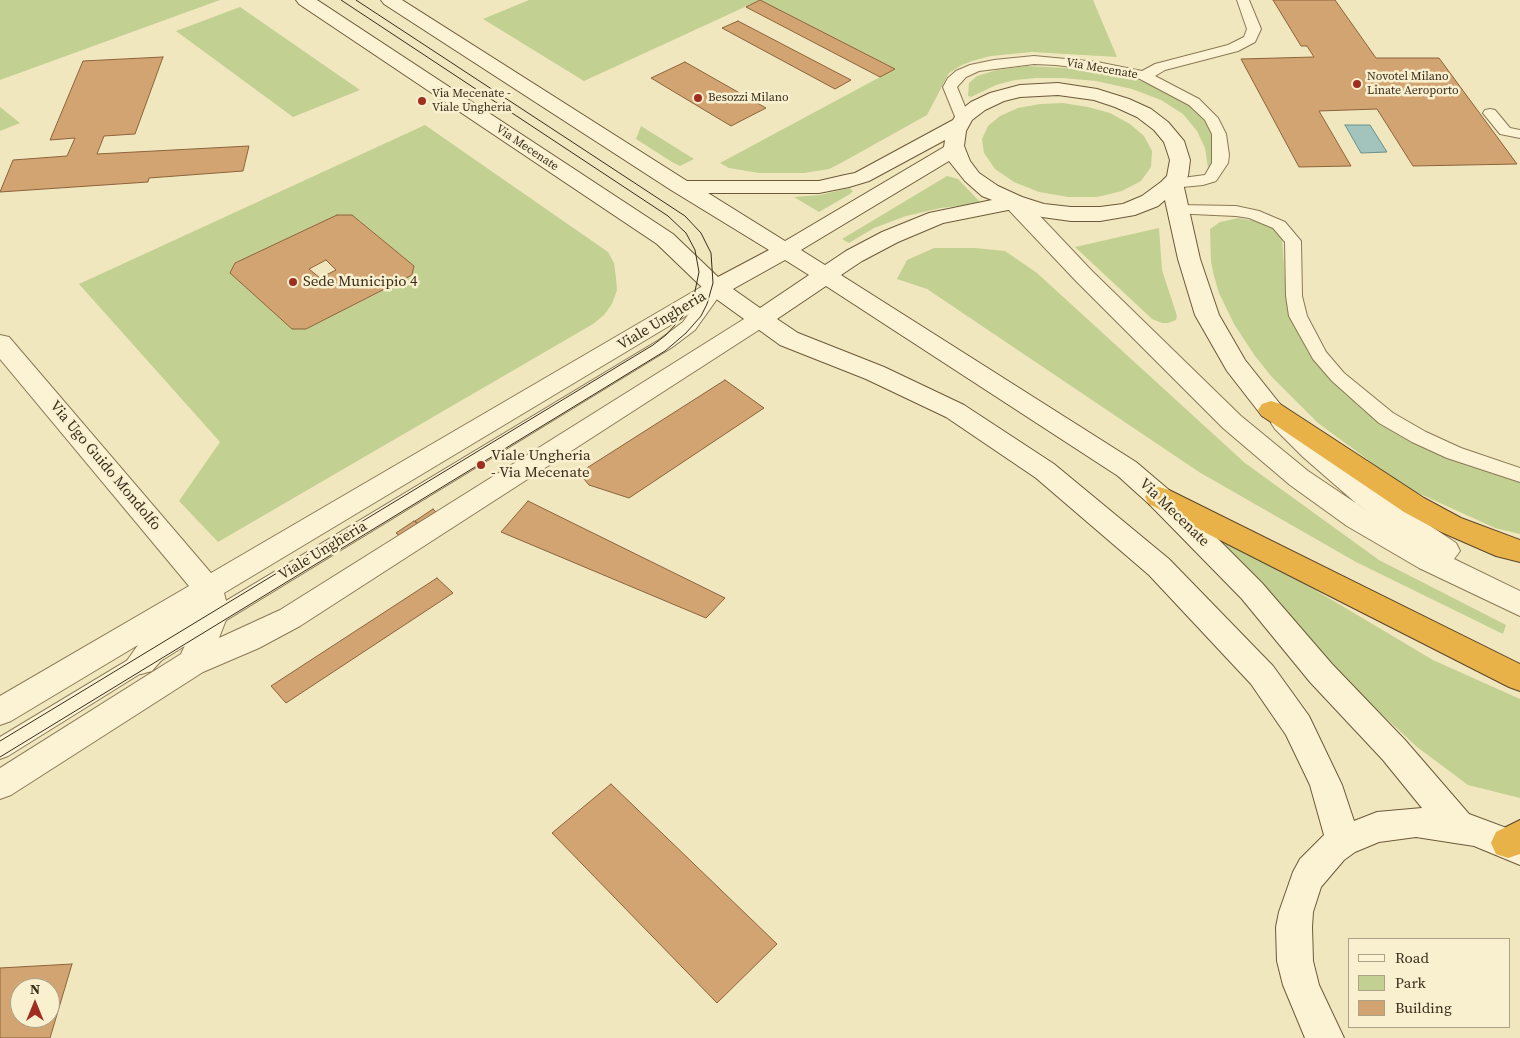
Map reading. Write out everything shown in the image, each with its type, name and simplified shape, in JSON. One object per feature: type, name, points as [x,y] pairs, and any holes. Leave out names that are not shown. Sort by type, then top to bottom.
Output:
[{"type":"highway","points":[[1270,410],[1414,505],[1451,525],[1506,548],[1520,551]]},
{"type":"highway","points":[[1159,497],[1520,678]]},
{"type":"main road","name":"Via Mecenate","points":[[306,0],[665,240],[716,288],[789,339],[875,373],[955,411],[1045,471],[1160,567],[1262,675],[1298,726],[1326,785],[1343,841]]},
{"type":"main road","name":"Via Mecenate","points":[[390,0],[684,188],[890,315],[1127,469],[1159,497],[1252,591],[1321,673],[1394,750],[1459,827]]},
{"type":"main road","name":"Via Mecenate","points":[[684,188],[819,187],[849,181],[862,177],[961,122],[987,101],[1020,92],[1045,89],[1071,90],[1110,98],[1144,113],[1168,133],[1177,148],[1180,160],[1179,168],[1172,183],[1189,259],[1206,315],[1236,365],[1270,410],[1312,450],[1368,497],[1520,600]]},
{"type":"main road","points":[[961,122],[954,138],[955,149],[960,162],[972,177],[990,191],[1014,202],[1056,213],[1086,215],[1114,212],[1150,201],[1166,190],[1172,183]]},
{"type":"main road","points":[[716,288],[955,149]]},
{"type":"main road","points":[[0,785],[192,663],[248,639],[290,618],[875,244],[914,226],[945,216],[1014,202]]},
{"type":"main road","points":[[1014,202],[1084,276],[1232,422],[1299,478],[1357,519],[1405,547],[1520,604]]},
{"type":"main road","name":"Viale Ungheria","points":[[0,712],[211,604],[381,485],[716,288]]},
{"type":"main road","name":"Via Ugo Guido Mondolfo","points":[[0,343],[211,604]]},
{"type":"main road","points":[[192,663],[211,604]]},
{"type":"main road","points":[[141,662],[211,604]]},
{"type":"main road","points":[[141,662],[192,663]]},
{"type":"main road","points":[[1325,1038],[1310,1009],[1301,985],[1295,961],[1294,927],[1296,912],[1305,883],[1322,860],[1343,841],[1377,827],[1416,822],[1459,827],[1516,842]]},
{"type":"lane","points":[[1144,76],[1160,67],[1232,48],[1250,39],[1254,29],[1243,0]]},
{"type":"lane","name":"Via Mecenate","points":[[961,122],[950,87],[953,80],[975,68],[1013,61],[1049,61],[1097,66],[1144,76],[1194,102],[1211,118],[1219,134],[1220,163],[1212,178],[1172,183]]},
{"type":"lane","points":[[1490,113],[1505,132],[1520,134]]},
{"type":"lane","points":[[1177,210],[1236,211],[1253,214],[1279,225],[1293,241],[1294,296],[1298,316],[1319,355],[1338,377],[1386,418],[1419,437],[1454,454],[1520,475]]},
{"type":"lane","points":[[0,749],[141,662]]},
{"type":"green space","points":[[0,0],[220,0],[0,80]]},
{"type":"green space","points":[[529,0],[760,0],[584,81],[483,19]]},
{"type":"green space","points":[[760,0],[1093,0],[1117,57],[1032,52],[991,56],[972,61],[949,73],[927,115],[841,163],[829,169],[804,173],[759,173],[729,168],[720,163],[895,69]]},
{"type":"green space","points":[[240,7],[360,90],[293,117],[176,31]]},
{"type":"green space","points":[[1026,66],[1088,69],[1133,78],[1164,89],[1187,102],[1204,116],[1213,133],[1213,169],[1208,168],[1205,148],[1197,131],[1183,114],[1161,100],[1132,89],[1096,81],[1036,78],[1015,80],[996,85],[971,97],[968,96],[969,83],[977,76],[997,70]]},
{"type":"green space","points":[[1063,103],[1110,113],[1130,124],[1144,136],[1152,151],[1151,167],[1141,181],[1122,191],[1097,197],[1068,197],[1039,192],[1014,182],[995,169],[984,153],[982,139],[988,126],[1000,116],[1018,108],[1040,104]]},
{"type":"green space","points":[[0,107],[20,123],[0,131]]},
{"type":"green space","points":[[425,125],[608,252],[614,263],[617,290],[612,304],[604,315],[593,324],[218,542],[179,501],[220,442],[79,284]],"holes":[[[337,215],[352,215],[414,266],[412,275],[306,329],[292,328],[230,273],[235,263]]]},
{"type":"green space","points":[[641,126],[694,159],[680,166],[672,162],[636,139]]},
{"type":"green space","points":[[947,176],[958,179],[980,202],[906,216],[874,228],[849,243],[842,239]]},
{"type":"green space","points":[[849,188],[853,191],[850,194],[819,212],[794,197],[820,195]]},
{"type":"green space","points":[[1238,218],[1261,222],[1271,226],[1282,238],[1286,293],[1295,326],[1317,362],[1341,389],[1362,409],[1445,457],[1520,480],[1520,534],[1495,528],[1405,487],[1318,423],[1271,376],[1234,324],[1219,293],[1211,262],[1210,229],[1220,222]]},
{"type":"green space","points":[[1159,228],[1162,270],[1177,316],[1176,320],[1168,323],[1152,319],[1075,247]]},
{"type":"green space","points":[[934,248],[975,248],[1005,251],[1037,273],[1245,463],[1379,560],[1506,625],[1503,634],[1356,562],[1199,472],[927,289],[897,279],[907,260]]},
{"type":"green space","points":[[1231,540],[1433,660],[1520,699],[1520,798],[1468,785],[1417,747],[1359,693],[1223,546]]},
{"type":"water","points":[[1345,125],[1370,125],[1387,152],[1361,153]]},
{"type":"building","points":[[760,0],[895,69],[880,77],[746,7]]},
{"type":"building","name":"Novotel Milano Linate Aeroporto","points":[[1273,0],[1335,0],[1376,58],[1439,58],[1517,164],[1413,166],[1377,109],[1319,111],[1351,166],[1299,167],[1241,59],[1314,57],[1307,46],[1301,46]]},
{"type":"building","points":[[738,21],[851,80],[835,89],[722,28]]},
{"type":"building","points":[[163,57],[135,134],[104,136],[97,154],[249,146],[243,171],[149,178],[148,182],[0,192],[13,160],[67,156],[75,138],[50,140],[83,61]]},
{"type":"building","points":[[685,62],[766,108],[731,126],[651,78]]},
{"type":"building","points":[[337,215],[352,215],[414,266],[412,275],[306,329],[292,329],[230,273],[235,263]],"holes":[[[326,260],[336,270],[320,278],[309,269]]]},
{"type":"building","points":[[725,380],[764,408],[629,498],[589,485],[579,473]]},
{"type":"building","points":[[528,501],[725,598],[706,618],[501,532]]},
{"type":"building","points":[[433,509],[437,513],[420,525],[415,521]]},
{"type":"building","points":[[414,521],[419,525],[401,537],[396,533]]},
{"type":"building","points":[[437,578],[453,593],[286,703],[271,686]]},
{"type":"building","points":[[611,784],[777,944],[717,1003],[552,833]]},
{"type":"building","points":[[72,964],[60,1004],[60,978],[10,978],[10,1028],[53,1028],[50,1038],[0,1038],[0,968]]},
{"type":"tram line","points":[[0,741],[653,345],[666,335],[683,316],[694,296],[699,272],[695,250],[686,233],[668,216],[341,0]]},
{"type":"tram line","points":[[0,757],[665,351],[686,333],[701,316],[707,304],[713,283],[711,253],[701,233],[685,216],[356,0]]},
{"type":"place","name":"Novotel Milano Linate Aeroporto","points":[[1357,84]]},
{"type":"place","name":"Besozzi Milano","points":[[698,98]]},
{"type":"place","name":"Via Mecenate - Viale Ungheria","points":[[422,101]]},
{"type":"place","name":"Sede Municipio 4","points":[[293,282]]},
{"type":"place","name":"Viale Ungheria - Via Mecenate","points":[[481,465]]}]
